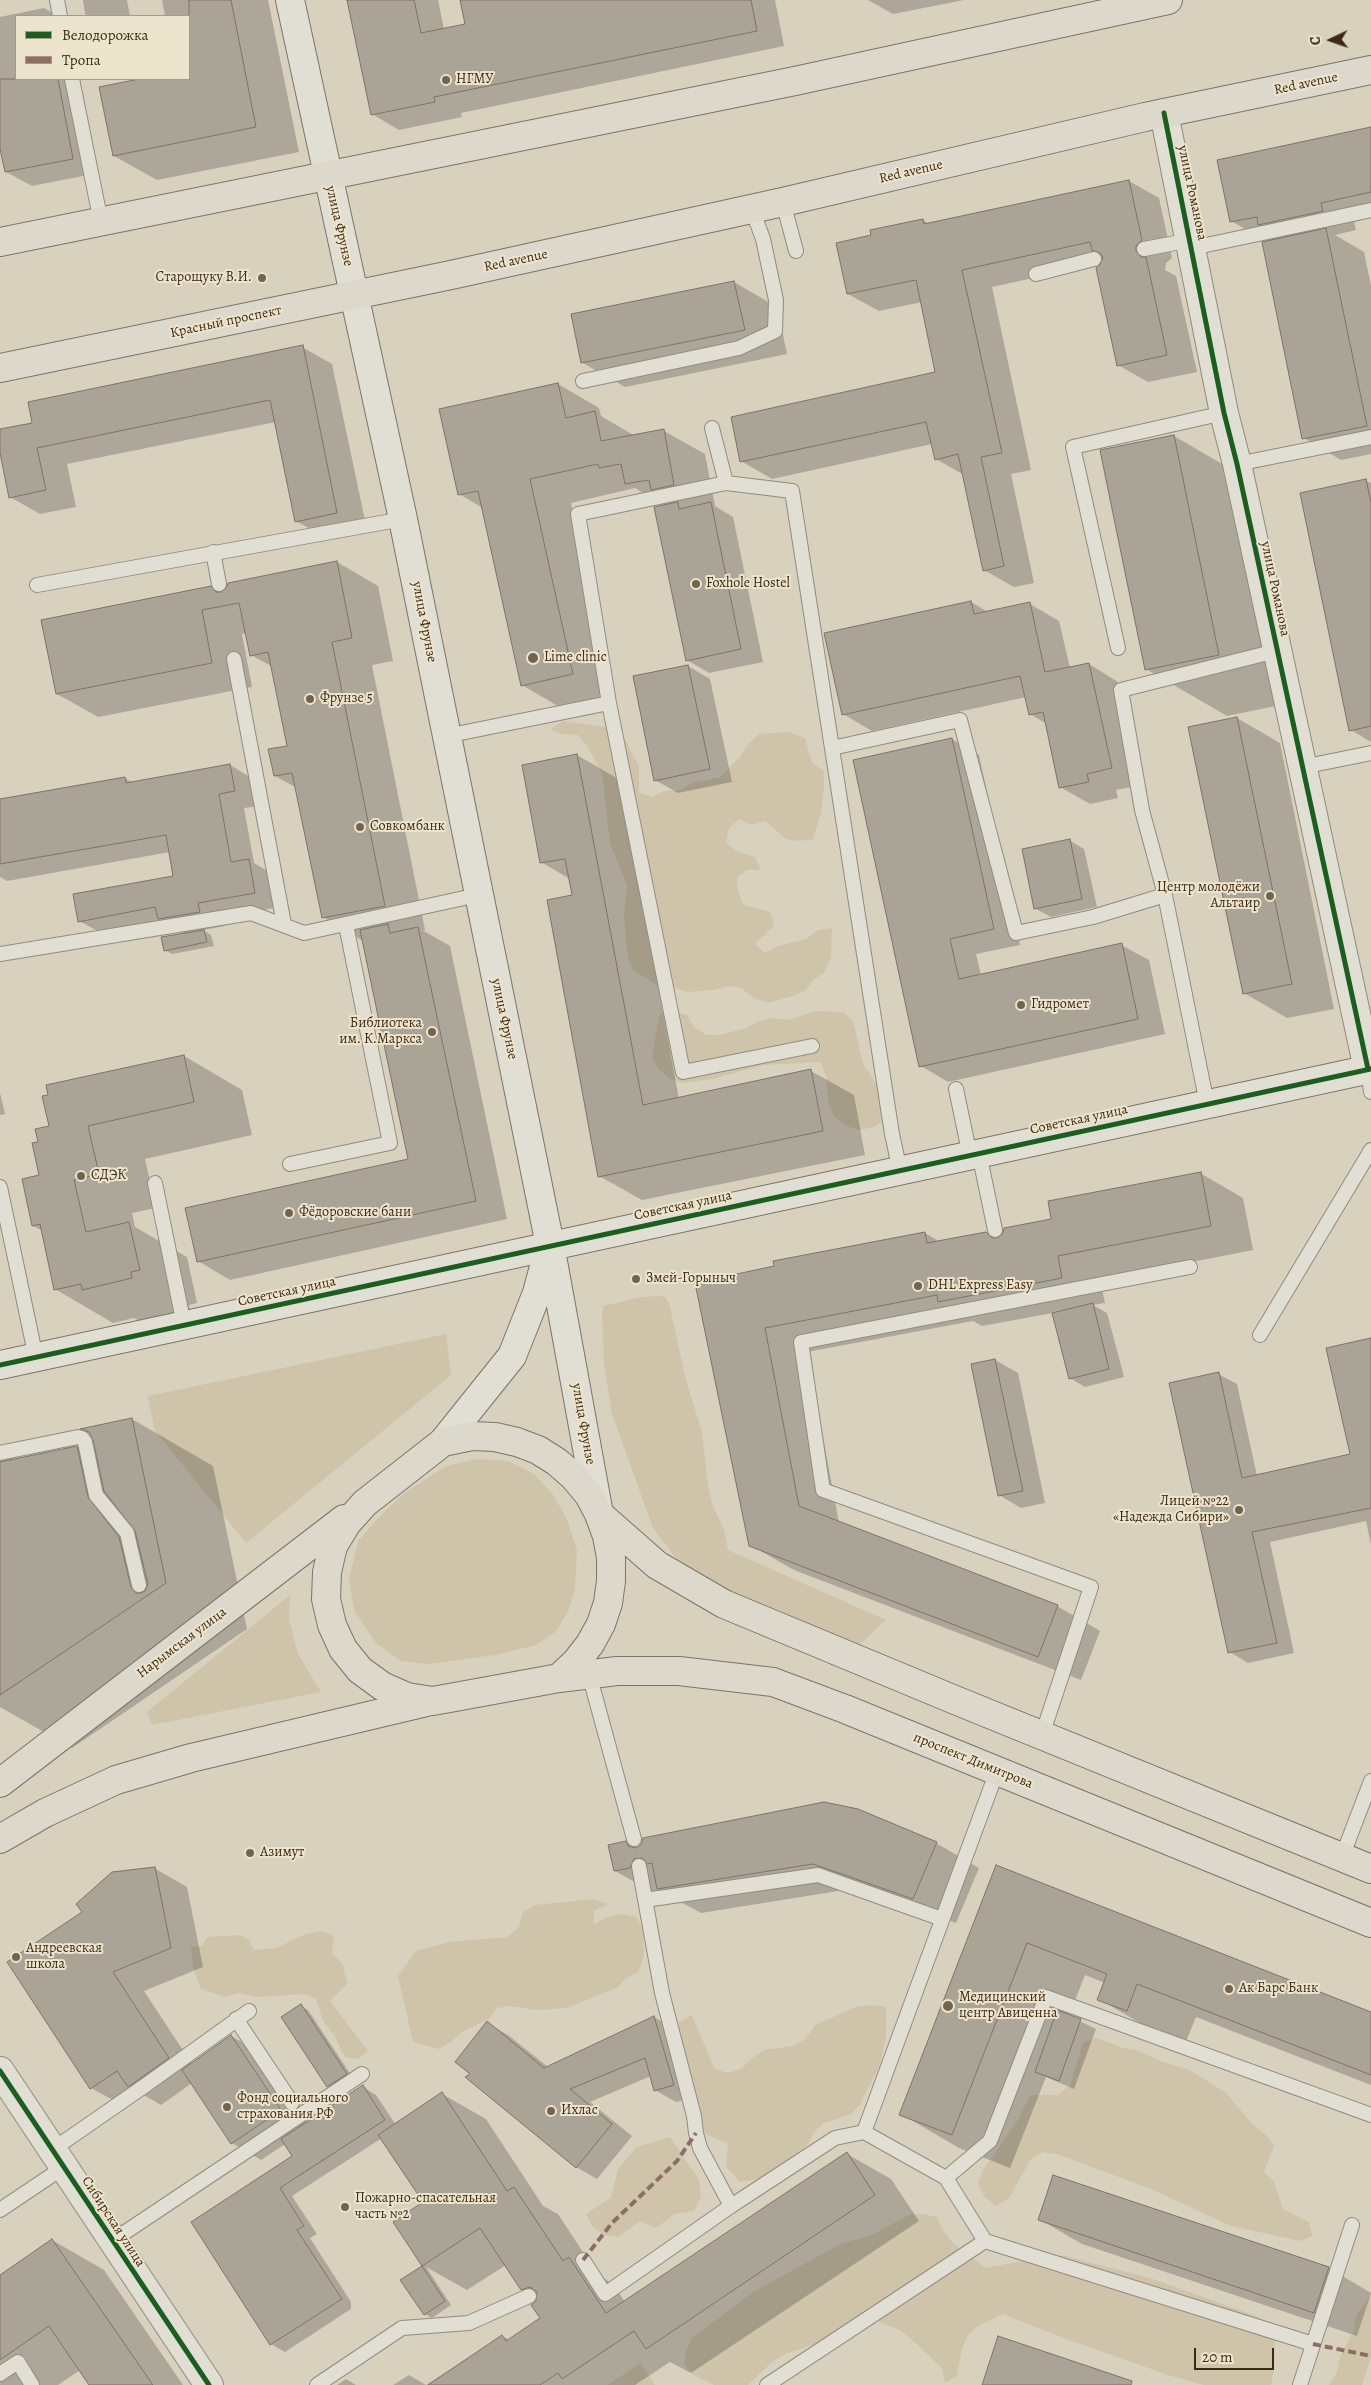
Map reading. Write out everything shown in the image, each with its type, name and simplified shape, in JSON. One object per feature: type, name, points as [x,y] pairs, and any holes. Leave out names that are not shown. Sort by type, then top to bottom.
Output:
[{"type":"main road","points":[[0,242],[276,188],[327,175],[795,82],[1168,0]]},
{"type":"main road","name":"Red avenue","points":[[752,209],[1164,113],[1371,70]]},
{"type":"main road","name":"Красный проспект","points":[[0,368],[752,209]]},
{"type":"main road","points":[[433,1701],[407,1697],[382,1686],[360,1670],[349,1656],[332,1625],[326,1599],[327,1572],[334,1546],[346,1523],[365,1503],[443,1442],[472,1436],[495,1437],[517,1442],[538,1450],[557,1462],[574,1477],[588,1495],[599,1514],[607,1536],[611,1558],[611,1581],[608,1603],[601,1624],[590,1644],[576,1662],[559,1678]]},
{"type":"main road","name":"Нарымская улица","points":[[0,1783],[365,1503]]},
{"type":"main road","points":[[599,1514],[657,1565],[724,1604],[1371,1869]]},
{"type":"main road","name":"проспект Димитрова","points":[[433,1701],[559,1678],[617,1671],[680,1671],[772,1682],[1371,1923]]},
{"type":"main road","points":[[0,1839],[44,1812],[116,1780],[191,1758],[433,1701]]},
{"type":"street","name":"улица Фрунзе","points":[[290,0],[403,519],[550,1245],[599,1514]]},
{"type":"street","name":"улица Романова","points":[[1164,113],[1192,244],[1224,413],[1237,464],[1276,652],[1370,1077]]},
{"type":"street","name":"Советская улица","points":[[0,1365],[1207,1104],[1370,1077]]},
{"type":"street","name":"улица Фрунзе","points":[[443,1442],[512,1356],[535,1300],[550,1245]]},
{"type":"street","name":"Сибирская улица","points":[[0,2071],[209,2385]]},
{"type":"lane","points":[[57,0],[60,15]]},
{"type":"lane","points":[[72,80],[102,222]]},
{"type":"lane","points":[[783,202],[796,251]]},
{"type":"lane","points":[[583,382],[739,348],[774,331],[776,300],[763,239],[752,209]]},
{"type":"lane","points":[[1144,249],[1192,244],[1371,210]]},
{"type":"lane","points":[[1036,274],[1094,259]]},
{"type":"lane","points":[[1118,648],[1073,447],[1224,413]]},
{"type":"lane","points":[[712,428],[726,483]]},
{"type":"lane","points":[[1237,464],[1371,437]]},
{"type":"lane","points":[[812,1046],[682,1072],[609,703],[578,514],[726,483],[792,491],[892,1134],[900,1171]]},
{"type":"lane","points":[[37,585],[403,519]]},
{"type":"lane","points":[[213,552],[219,584]]},
{"type":"lane","points":[[1207,1104],[1165,895],[1142,810],[1121,690],[1276,652]]},
{"type":"lane","points":[[234,659],[284,924]]},
{"type":"lane","points":[[446,736],[609,703]]},
{"type":"lane","points":[[832,748],[960,720],[1016,934],[1093,917],[1165,895]]},
{"type":"lane","points":[[1302,767],[1371,753]]},
{"type":"lane","points":[[0,954],[251,913],[304,932],[346,925],[478,895]]},
{"type":"lane","points":[[290,1164],[390,1143],[346,925]]},
{"type":"lane","points":[[956,1088],[994,1230]]},
{"type":"lane","points":[[1260,1335],[1371,1150]]},
{"type":"lane","points":[[155,1183],[184,1326]]},
{"type":"lane","points":[[0,1187],[36,1358]]},
{"type":"lane","points":[[1042,1735],[1091,1587],[823,1490],[801,1342],[1008,1296],[1190,1267]]},
{"type":"lane","points":[[0,1453],[78,1437],[82,1438],[96,1495],[127,1533],[139,1585]]},
{"type":"lane","points":[[588,1674],[634,1839]]},
{"type":"lane","points":[[864,2132],[996,1771]]},
{"type":"lane","points":[[1342,1857],[1371,1780]]},
{"type":"lane","points":[[639,1866],[662,1993],[694,2116],[700,2148],[731,2206]]},
{"type":"lane","points":[[645,1900],[818,1875],[942,1919]]},
{"type":"lane","points":[[946,2178],[990,2141],[1046,1997],[1371,2115]]},
{"type":"lane","points":[[0,2210],[58,2158],[143,2087],[249,2011]]},
{"type":"lane","points":[[236,2019],[292,2103]]},
{"type":"lane","points":[[112,2241],[362,2074]]},
{"type":"lane","points":[[583,2260],[605,2294],[731,2206],[835,2138],[864,2132],[946,2178],[985,2241],[1313,2344]]},
{"type":"lane","points":[[1300,2385],[1352,2225]]},
{"type":"lane","points":[[767,2385],[985,2241]]},
{"type":"lane","points":[[317,2385],[402,2328],[469,2323],[529,2296]]},
{"type":"lane","points":[[0,2374],[18,2362],[32,2385]]},
{"type":"shaded area","points":[[563,721],[619,729],[639,766],[639,793],[652,797],[665,791],[680,790],[692,783],[720,777],[759,734],[789,732],[805,738],[812,763],[824,771],[821,813],[813,839],[799,841],[786,839],[765,821],[751,825],[739,819],[729,828],[726,843],[738,852],[755,857],[761,870],[747,870],[737,877],[738,891],[743,905],[770,912],[774,926],[755,944],[765,953],[778,946],[806,939],[818,930],[832,928],[831,957],[824,973],[813,980],[806,990],[768,1003],[754,998],[741,988],[728,986],[714,990],[687,992],[674,987],[660,987],[633,970],[628,957],[626,943],[624,914],[627,885],[610,844],[602,773],[587,746],[578,735],[562,734],[550,729]]},
{"type":"shaded area","points":[[673,1011],[687,1015],[694,1027],[706,1035],[719,1035],[773,1018],[788,1020],[816,1011],[843,1012],[853,1021],[863,1064],[882,1092],[884,1120],[874,1127],[859,1130],[846,1126],[834,1116],[828,1103],[826,1075],[821,1062],[765,1065],[711,1079],[684,1083],[670,1079],[659,1070],[652,1057],[659,1015]]},
{"type":"shaded area","points":[[642,1297],[665,1297],[669,1303],[686,1380],[702,1432],[708,1485],[713,1507],[724,1529],[728,1550],[886,1620],[858,1646],[715,1589],[675,1557],[653,1528],[612,1414],[604,1365],[602,1315],[603,1306]]},
{"type":"shaded area","points":[[446,1334],[451,1375],[246,1543],[155,1431],[148,1396]]},
{"type":"shaded area","points":[[477,1459],[509,1461],[534,1474],[552,1493],[567,1519],[577,1551],[575,1589],[568,1612],[555,1632],[536,1645],[495,1655],[428,1664],[401,1661],[376,1643],[354,1610],[349,1580],[358,1541],[376,1520],[406,1492],[446,1466]]},
{"type":"shaded area","points":[[290,1595],[289,1619],[298,1654],[321,1692],[152,1725],[147,1712]]},
{"type":"shaded area","points":[[594,1899],[608,1904],[594,1911],[594,1924],[607,1917],[622,1914],[636,1917],[643,1928],[644,1956],[638,1972],[626,1978],[618,1987],[567,2008],[537,2010],[510,2006],[497,2008],[489,2019],[462,2032],[451,2042],[439,2049],[413,2042],[398,1976],[416,1951],[449,1942],[507,1937],[519,1927],[523,1912],[535,1905]]},
{"type":"shaded area","points":[[323,1931],[334,1936],[332,1953],[343,1965],[347,1984],[330,2001],[368,2051],[358,2059],[345,2057],[334,2035],[323,2021],[316,1999],[305,1994],[257,1997],[239,1993],[225,1997],[201,1989],[193,1967],[191,1947],[202,1946],[207,1937],[240,1935],[249,1940],[254,1950],[276,1948],[306,1934]]},
{"type":"shaded area","points":[[871,2005],[886,2007],[886,2036],[880,2065],[860,2104],[851,2114],[824,2123],[814,2132],[808,2144],[784,2165],[760,2179],[740,2182],[726,2167],[728,2144],[703,2133],[684,2108],[681,2076],[685,2049],[679,2036],[679,2022],[692,2015],[714,2068],[727,2073],[741,2069],[764,2050],[794,2046],[806,2038],[815,2025],[856,2007]]},
{"type":"shaded area","points":[[1097,2038],[1123,2048],[1137,2050],[1163,2062],[1190,2070],[1226,2093],[1274,2146],[1264,2172],[1274,2182],[1283,2209],[1309,2222],[1312,2236],[1301,2241],[1231,2226],[1151,2189],[1057,2154],[1043,2152],[1031,2159],[1009,2198],[996,2206],[985,2197],[978,2184],[983,2170],[1018,2120],[1030,2095],[1058,2095],[1070,2085],[1083,2042]]},
{"type":"shaded area","points":[[670,2137],[699,2180],[701,2197],[694,2211],[675,2214],[656,2228],[640,2221],[618,2237],[604,2235],[592,2226],[586,2214],[611,2197],[618,2169],[628,2157],[637,2147]]},
{"type":"shaded area","points":[[922,2214],[937,2217],[942,2229],[951,2241],[985,2268],[1050,2256],[1065,2256],[1150,2278],[1256,2316],[1269,2324],[1275,2338],[1271,2385],[1204,2385],[1171,2376],[1069,2340],[1003,2314],[978,2326],[968,2335],[962,2348],[957,2376],[945,2383],[942,2368],[911,2339],[900,2330],[873,2319],[825,2341],[785,2354],[773,2361],[748,2385],[714,2385],[693,2375],[684,2365],[686,2350],[693,2337],[753,2292],[842,2243],[870,2236],[909,2215]]},
{"type":"shaded area","points":[[1371,2294],[1371,2356],[1362,2385],[1329,2385],[1337,2372],[1340,2357],[1354,2330],[1356,2316]]},
{"type":"shaded area","points":[[641,2363],[655,2385],[607,2385]]},
{"type":"building","points":[[189,0],[231,0],[256,127],[113,156],[99,87],[134,80],[190,80]]},
{"type":"building","name":"НГМУ","points":[[347,0],[414,0],[421,33],[465,24],[460,0],[751,0],[757,31],[434,97],[435,102],[371,115]]},
{"type":"building","points":[[0,79],[58,80],[73,159],[5,172],[0,149]]},
{"type":"building","points":[[1371,127],[1371,192],[1321,203],[1323,211],[1258,225],[1257,217],[1230,222],[1217,160]]},
{"type":"building","points":[[1129,180],[1142,240],[1136,246],[1136,251],[1141,257],[1146,257],[1167,355],[1117,366],[1096,268],[1100,265],[1103,257],[1100,253],[1092,250],[1090,242],[962,270],[1002,453],[981,457],[1004,566],[983,571],[958,454],[935,460],[926,422],[740,462],[731,417],[935,372],[916,280],[847,294],[836,243],[871,235],[870,230],[923,219],[924,224]]},
{"type":"building","points":[[1326,228],[1367,426],[1302,439],[1262,242]]},
{"type":"building","points":[[734,281],[745,330],[581,363],[571,314]]},
{"type":"building","points":[[303,345],[337,513],[295,522],[270,400],[37,448],[46,490],[9,498],[0,453],[0,429],[32,423],[28,402]]},
{"type":"building","points":[[558,383],[566,418],[595,411],[601,441],[664,429],[674,485],[651,490],[649,480],[625,484],[621,464],[599,468],[598,464],[530,479],[573,674],[521,686],[478,491],[458,495],[439,409]]},
{"type":"building","points":[[1174,435],[1219,655],[1145,670],[1100,450]]},
{"type":"building","points":[[1366,479],[1371,503],[1371,726],[1349,731],[1300,493]]},
{"type":"building","points":[[678,502],[679,509],[711,502],[741,649],[686,661],[654,507]]},
{"type":"building","points":[[337,561],[352,638],[332,642],[385,906],[322,918],[292,773],[274,776],[268,749],[287,746],[268,652],[250,656],[239,603],[202,610],[212,663],[56,694],[41,620],[211,586],[216,592],[221,592],[227,587],[228,583]]},
{"type":"building","points":[[971,601],[974,614],[1030,602],[1045,672],[1089,663],[1112,768],[1087,774],[1089,782],[1059,788],[1043,712],[1029,715],[1020,676],[842,715],[824,633]]},
{"type":"building","points":[[688,665],[710,769],[654,781],[633,676]]},
{"type":"building","points":[[1237,717],[1292,984],[1243,994],[1188,727]]},
{"type":"building","points":[[952,738],[994,929],[950,939],[959,979],[1122,943],[1138,1019],[919,1067],[853,760]]},
{"type":"building","points":[[577,754],[643,1105],[811,1069],[823,1131],[598,1177],[547,900],[572,895],[565,859],[540,863],[522,765]]},
{"type":"building","points":[[230,764],[235,791],[219,794],[231,862],[249,859],[255,893],[198,903],[200,912],[158,919],[155,907],[78,922],[73,894],[173,876],[166,835],[0,864],[0,799],[125,777],[126,783]]},
{"type":"building","points":[[1070,839],[1082,899],[1034,909],[1022,849]]},
{"type":"building","points":[[388,924],[390,933],[418,927],[476,1201],[197,1262],[185,1208],[408,1159],[360,930]]},
{"type":"building","points":[[204,930],[207,942],[164,951],[161,937]]},
{"type":"building","points":[[184,1055],[194,1102],[88,1126],[99,1174],[74,1180],[86,1232],[129,1222],[140,1270],[131,1272],[132,1278],[82,1290],[81,1284],[54,1290],[40,1224],[32,1226],[22,1179],[39,1175],[32,1143],[38,1142],[35,1129],[49,1126],[42,1096],[48,1095],[46,1085]]},
{"type":"building","points":[[1201,1172],[1211,1226],[1058,1256],[1062,1278],[938,1302],[937,1295],[765,1328],[799,1506],[1058,1605],[1038,1657],[749,1546],[695,1283],[774,1266],[773,1261],[925,1232],[927,1243],[986,1232],[992,1238],[997,1238],[1003,1233],[1004,1228],[1051,1219],[1048,1201]]},
{"type":"building","points":[[1093,1303],[1109,1369],[1069,1379],[1052,1313]]},
{"type":"building","points":[[1371,1338],[1371,1508],[1252,1532],[1277,1643],[1228,1653],[1169,1383],[1219,1372],[1242,1478],[1350,1454],[1326,1348]]},
{"type":"building","points":[[995,1359],[1023,1491],[998,1496],[971,1364]]},
{"type":"building","points":[[132,1418],[166,1583],[0,1695],[0,1462],[77,1446],[88,1497],[119,1537],[131,1587],[136,1593],[141,1593],[145,1591],[148,1584],[135,1531],[104,1491],[93,1440],[89,1432],[80,1429]]},
{"type":"building","points":[[824,1802],[858,1809],[937,1842],[913,1899],[813,1864],[657,1889],[652,1863],[647,1864],[642,1858],[634,1859],[630,1868],[614,1871],[608,1845],[626,1841],[628,1846],[636,1848],[641,1845],[643,1838]]},
{"type":"building","points":[[996,1865],[1371,2012],[1371,2075],[1137,1984],[1127,2011],[1097,2000],[1107,1974],[1027,1943],[952,2135],[899,2115]]},
{"type":"building","points":[[155,1867],[171,1948],[113,1972],[169,2058],[128,2087],[117,2071],[90,2089],[7,1962],[82,1912],[76,1904],[112,1872]]},
{"type":"building","points":[[301,2004],[347,2074],[327,2087],[281,2017]]},
{"type":"building","points":[[1057,2010],[1081,2019],[1059,2081],[1035,2072]]},
{"type":"building","points":[[654,2016],[674,2085],[654,2091],[645,2058],[570,2089],[612,2124],[576,2168],[465,2077],[470,2074],[455,2062],[487,2021],[544,2068]]},
{"type":"building","points":[[231,2035],[281,2110],[231,2144],[182,2070]]},
{"type":"building","points":[[363,2085],[385,2120],[280,2188],[304,2226],[297,2230],[342,2299],[270,2345],[191,2222],[292,2156],[281,2139]]},
{"type":"building","points":[[442,2092],[507,2191],[514,2187],[563,2261],[569,2257],[606,2313],[847,2152],[875,2195],[646,2349],[634,2331],[562,2379],[558,2373],[540,2385],[428,2385],[502,2335],[506,2341],[540,2318],[531,2305],[536,2301],[537,2292],[530,2287],[521,2290],[480,2228],[422,2266],[393,2222],[423,2202],[378,2135]]},
{"type":"building","points":[[1053,2175],[1329,2267],[1314,2313],[1038,2220]]},
{"type":"building","points":[[52,2239],[153,2385],[89,2385],[49,2326],[0,2360],[0,2275]]},
{"type":"building","points":[[422,2266],[445,2301],[424,2315],[400,2280]]},
{"type":"building","points":[[998,2336],[1132,2381],[1131,2385],[982,2385]]},
{"type":"marked path","points":[[583,2260],[612,2223],[677,2161],[696,2133]]},
{"type":"marked path","points":[[1313,2344],[1371,2356]]},
{"type":"cycle path","points":[[1164,113],[1224,413],[1237,464],[1368,1069]]},
{"type":"cycle path","points":[[0,1365],[1371,1069]]},
{"type":"cycle path","points":[[0,2071],[209,2385]]},
{"type":"place","name":"НГМУ","points":[[446,80]]},
{"type":"place","name":"Старощуку В.И.","points":[[262,278]]},
{"type":"place","name":"Foxhole Hostel","points":[[696,584]]},
{"type":"place","name":"Lime clinic","points":[[533,658]]},
{"type":"place","name":"Фрунзе 5","points":[[310,699]]},
{"type":"place","name":"Совкомбанк","points":[[360,827]]},
{"type":"place","name":"Центр молодёжи Альтаир","points":[[1270,896]]},
{"type":"place","name":"Гидромет","points":[[1021,1005]]},
{"type":"place","name":"Библиотека им. К.Маркса","points":[[432,1032]]},
{"type":"place","name":"СДЭК","points":[[81,1176]]},
{"type":"place","name":"Фёдоровские бани","points":[[289,1213]]},
{"type":"place","name":"Змей-Горыныч","points":[[636,1279]]},
{"type":"place","name":"DHL Express Easy","points":[[918,1286]]},
{"type":"place","name":"Лицей №22 «Надежда Сибири»","points":[[1239,1510]]},
{"type":"place","name":"Азимут","points":[[250,1853]]},
{"type":"place","name":"Андреевская школа","points":[[16,1957]]},
{"type":"place","name":"Ак Барс Банк","points":[[1229,1989]]},
{"type":"place","name":"Медицинский центр Авиценна","points":[[948,2006]]},
{"type":"place","name":"Фонд социального страхования РФ","points":[[227,2107]]},
{"type":"place","name":"Ихлас","points":[[551,2111]]},
{"type":"place","name":"Пожарно-спасательная часть №2","points":[[345,2207]]}]
